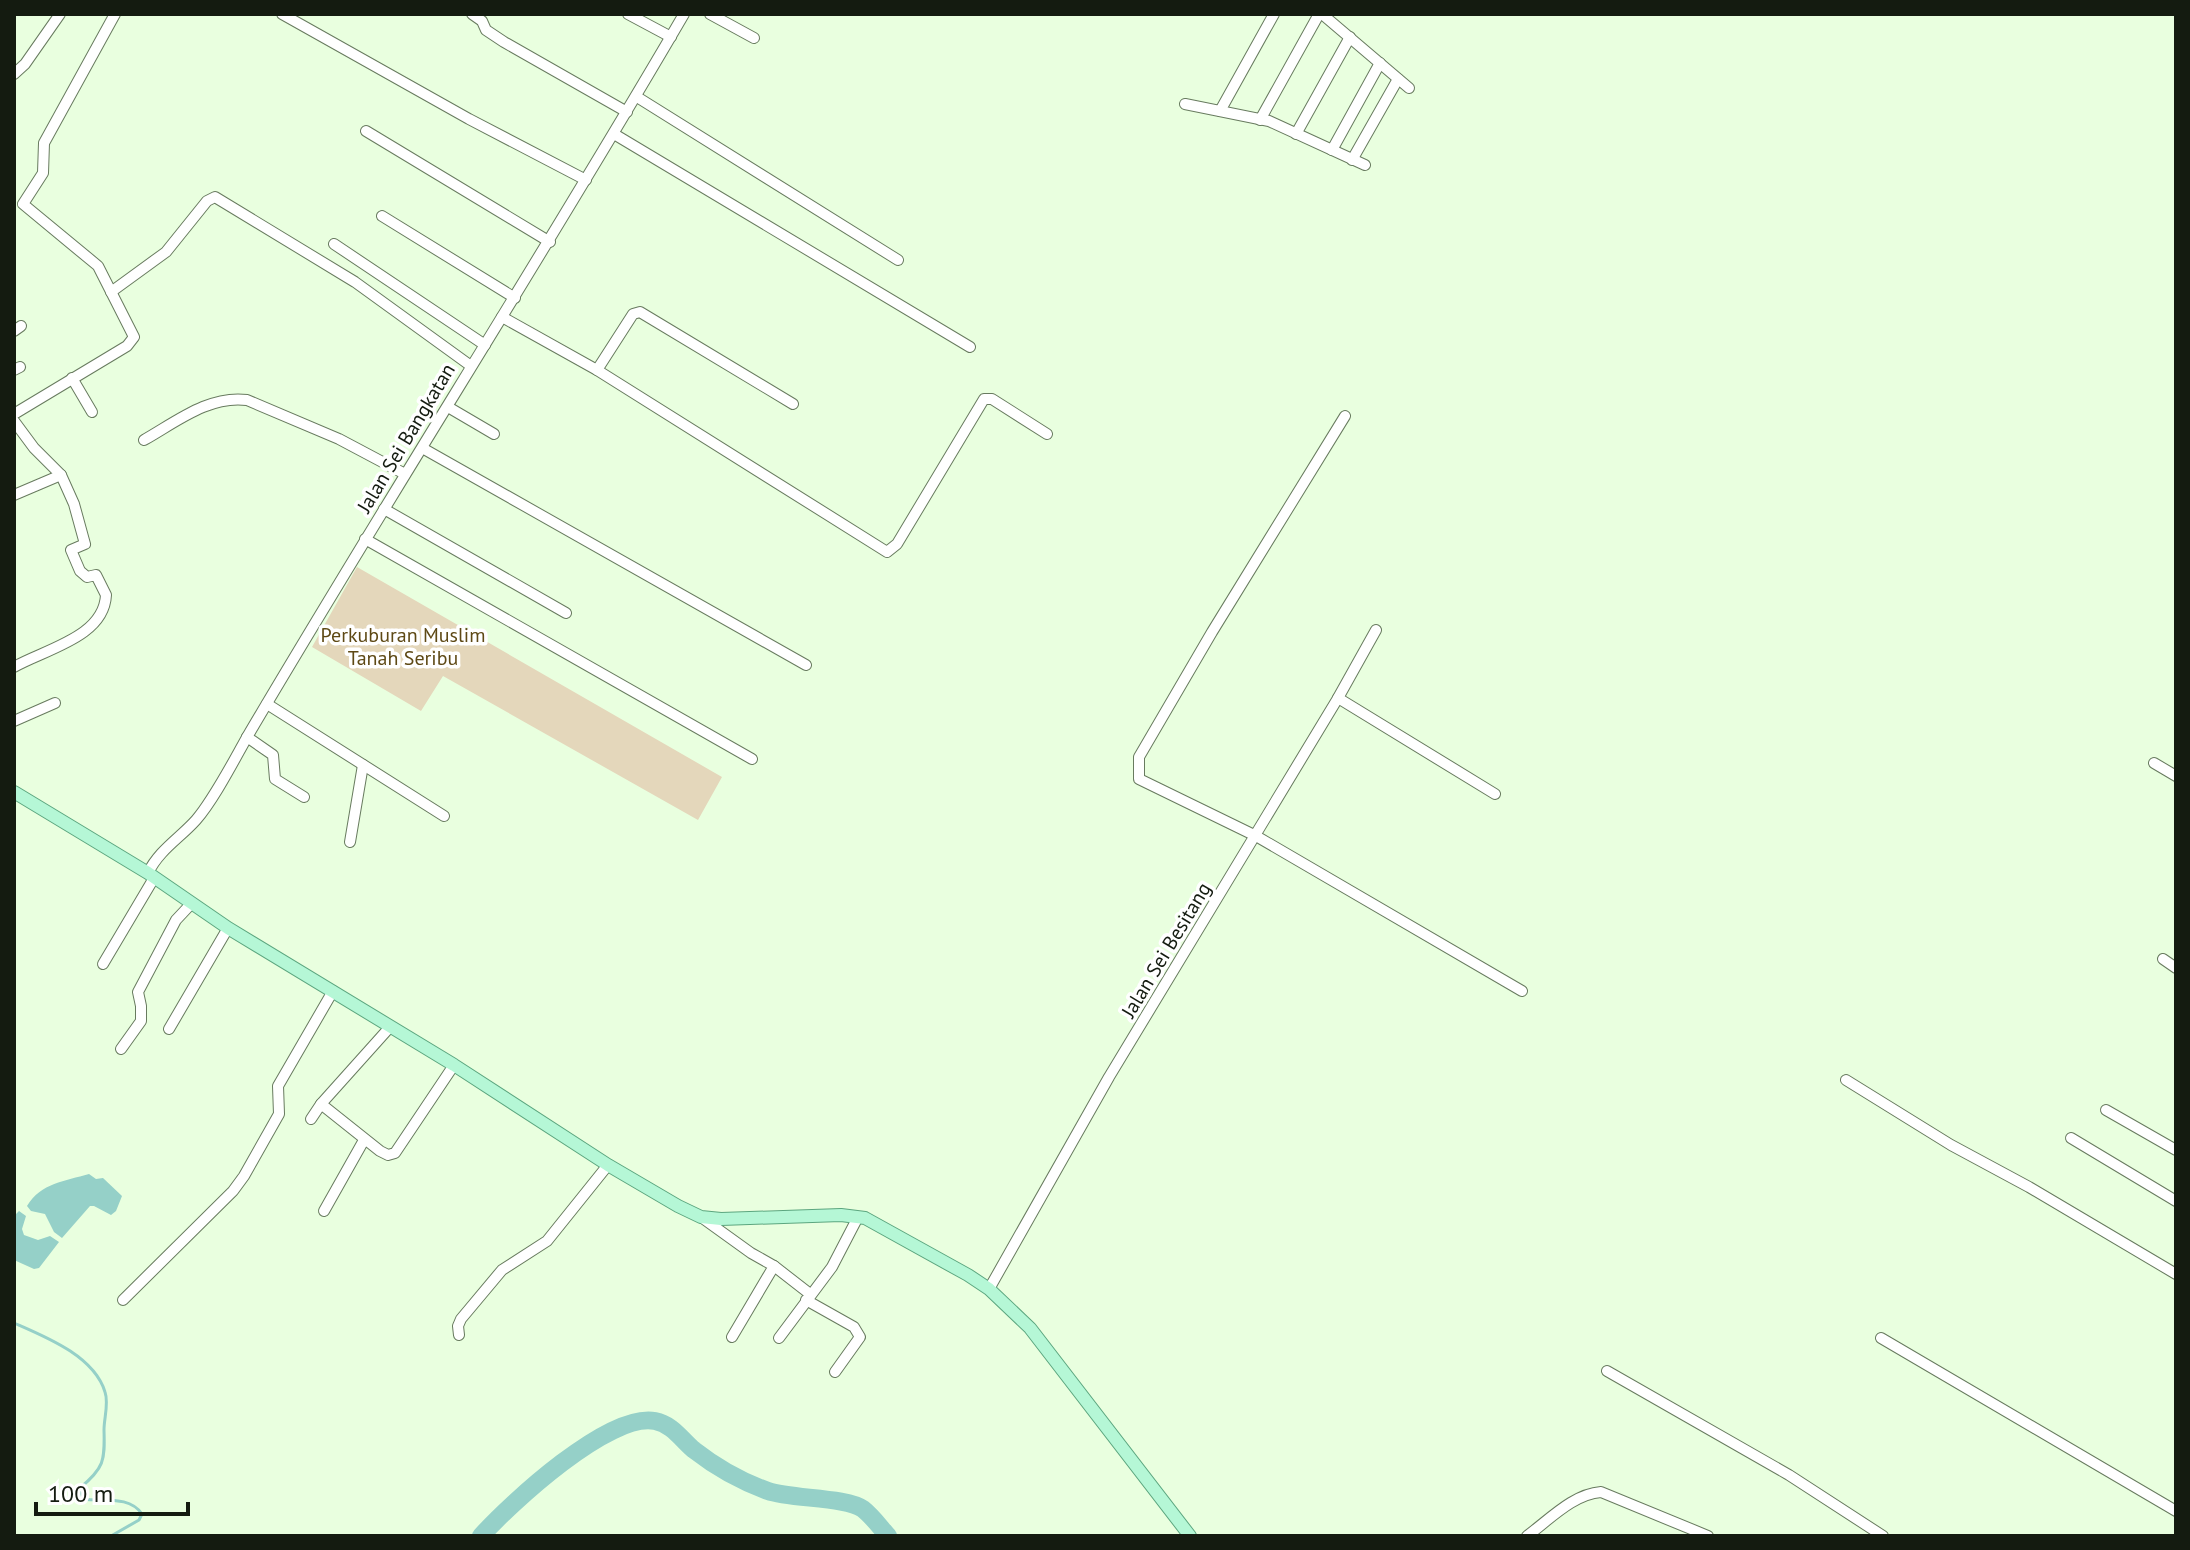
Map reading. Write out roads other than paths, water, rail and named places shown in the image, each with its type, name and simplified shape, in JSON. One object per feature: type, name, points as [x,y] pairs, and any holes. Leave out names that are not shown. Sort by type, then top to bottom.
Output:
[{"type":"main road","points":[[14,792],[151,876],[228,928],[454,1065],[608,1165],[701,1217],[865,1218],[948,1263],[989,1289],[1030,1328],[1190,1536]]},
{"type":"street","points":[[14,74],[25,64],[60,14]]},
{"type":"street","points":[[14,414],[127,346],[134,337],[98,266],[23,204],[43,173],[44,143],[115,14]]},
{"type":"street","points":[[282,14],[469,119],[586,180]]},
{"type":"street","points":[[472,14],[482,21],[486,30],[504,42],[627,112]]},
{"type":"street","points":[[628,14],[671,37]]},
{"type":"street","name":"Jalan Sei Bangkatan","points":[[103,964],[151,876],[157,857],[197,818],[365,539],[424,449],[471,366],[550,242],[684,14]]},
{"type":"street","points":[[710,14],[754,38]]},
{"type":"street","points":[[1220,111],[1274,14]]},
{"type":"street","points":[[1260,120],[1321,14],[1409,88]]},
{"type":"street","points":[[1296,134],[1350,37]]},
{"type":"street","points":[[1332,150],[1380,63]]},
{"type":"street","points":[[1352,160],[1398,79]]},
{"type":"street","points":[[637,97],[898,260]]},
{"type":"street","points":[[1185,104],[1260,120],[1365,165]]},
{"type":"street","points":[[366,131],[550,242]]},
{"type":"street","points":[[614,134],[970,347]]},
{"type":"street","points":[[111,292],[166,252],[207,201],[215,197],[355,282],[471,366]]},
{"type":"street","points":[[382,216],[515,298]]},
{"type":"street","points":[[334,244],[485,345]]},
{"type":"street","points":[[597,370],[633,314],[640,312],[793,404]]},
{"type":"street","points":[[502,317],[597,370],[887,552],[897,544],[984,399],[992,399],[1047,434]]},
{"type":"street","points":[[72,378],[92,412]]},
{"type":"street","points":[[144,440],[211,403],[247,400],[339,439],[405,474]]},
{"type":"street","points":[[448,407],[494,434]]},
{"type":"street","points":[[1345,416],[1139,757],[1137,766],[1141,782],[1256,836],[1522,991]]},
{"type":"street","points":[[14,421],[34,448],[61,475],[74,504],[85,544],[71,550],[80,571],[87,577],[96,575],[106,595],[106,606],[97,622],[86,632],[14,667]]},
{"type":"street","points":[[424,449],[806,665]]},
{"type":"street","points":[[14,495],[61,475]]},
{"type":"street","points":[[384,509],[566,613]]},
{"type":"street","points":[[365,539],[752,759]]},
{"type":"street","name":"Jalan Sei Besitang","points":[[989,1289],[1109,1077],[1256,836],[1376,630]]},
{"type":"street","points":[[1338,698],[1495,794]]},
{"type":"street","points":[[14,721],[55,703]]},
{"type":"street","points":[[267,704],[444,816]]},
{"type":"street","points":[[247,737],[273,755],[275,779],[304,797]]},
{"type":"street","points":[[2154,763],[2176,776]]},
{"type":"street","points":[[350,842],[363,765]]},
{"type":"street","points":[[121,1049],[141,1021],[138,992],[176,920],[191,904]]},
{"type":"street","points":[[169,1029],[228,928]]},
{"type":"street","points":[[2163,959],[2176,968]]},
{"type":"street","points":[[123,1300],[233,1191],[244,1176],[279,1114],[278,1086],[333,991]]},
{"type":"street","points":[[311,1119],[390,1027]]},
{"type":"street","points":[[321,1104],[364,1140],[388,1155],[395,1153],[454,1065]]},
{"type":"street","points":[[1846,1080],[1951,1145],[2176,1274]]},
{"type":"street","points":[[2106,1110],[2176,1150]]},
{"type":"street","points":[[2071,1138],[2176,1201]]},
{"type":"street","points":[[324,1211],[364,1140]]},
{"type":"street","points":[[459,1335],[461,1319],[502,1270],[547,1241],[608,1165]]},
{"type":"street","points":[[701,1217],[774,1266],[808,1297],[854,1327],[860,1337],[835,1372]]},
{"type":"street","points":[[779,1338],[832,1267],[858,1217]]},
{"type":"street","points":[[732,1337],[774,1266]]},
{"type":"street","points":[[1881,1338],[2176,1511]]},
{"type":"street","points":[[1607,1371],[1789,1475],[1883,1536]]},
{"type":"street","points":[[1527,1536],[1575,1500],[1589,1493],[1601,1492],[1708,1536]]},
{"type":"water","points":[[89,1174],[96,1179],[103,1178],[122,1196],[111,1215],[90,1206],[62,1238],[54,1232],[45,1214],[31,1211],[27,1206],[46,1188]]},
{"type":"water","points":[[19,1211],[26,1216],[22,1229],[24,1235],[38,1240],[50,1236],[59,1242],[39,1268],[34,1269],[14,1260],[14,1216]]},
{"type":"waterway","points":[[14,1323],[80,1358],[91,1368],[105,1392],[103,1457],[94,1475],[80,1488],[83,1499],[123,1502],[137,1508],[142,1514],[139,1520],[111,1536]]},
{"type":"waterway","points":[[481,1536],[537,1483],[588,1445],[636,1422],[655,1421],[672,1429],[703,1457],[738,1478],[778,1494],[855,1505],[863,1509],[888,1536]]},
{"type":"park label","name":"Perkuburan Muslim Tanah Seribu","points":[[403,646]]}]
